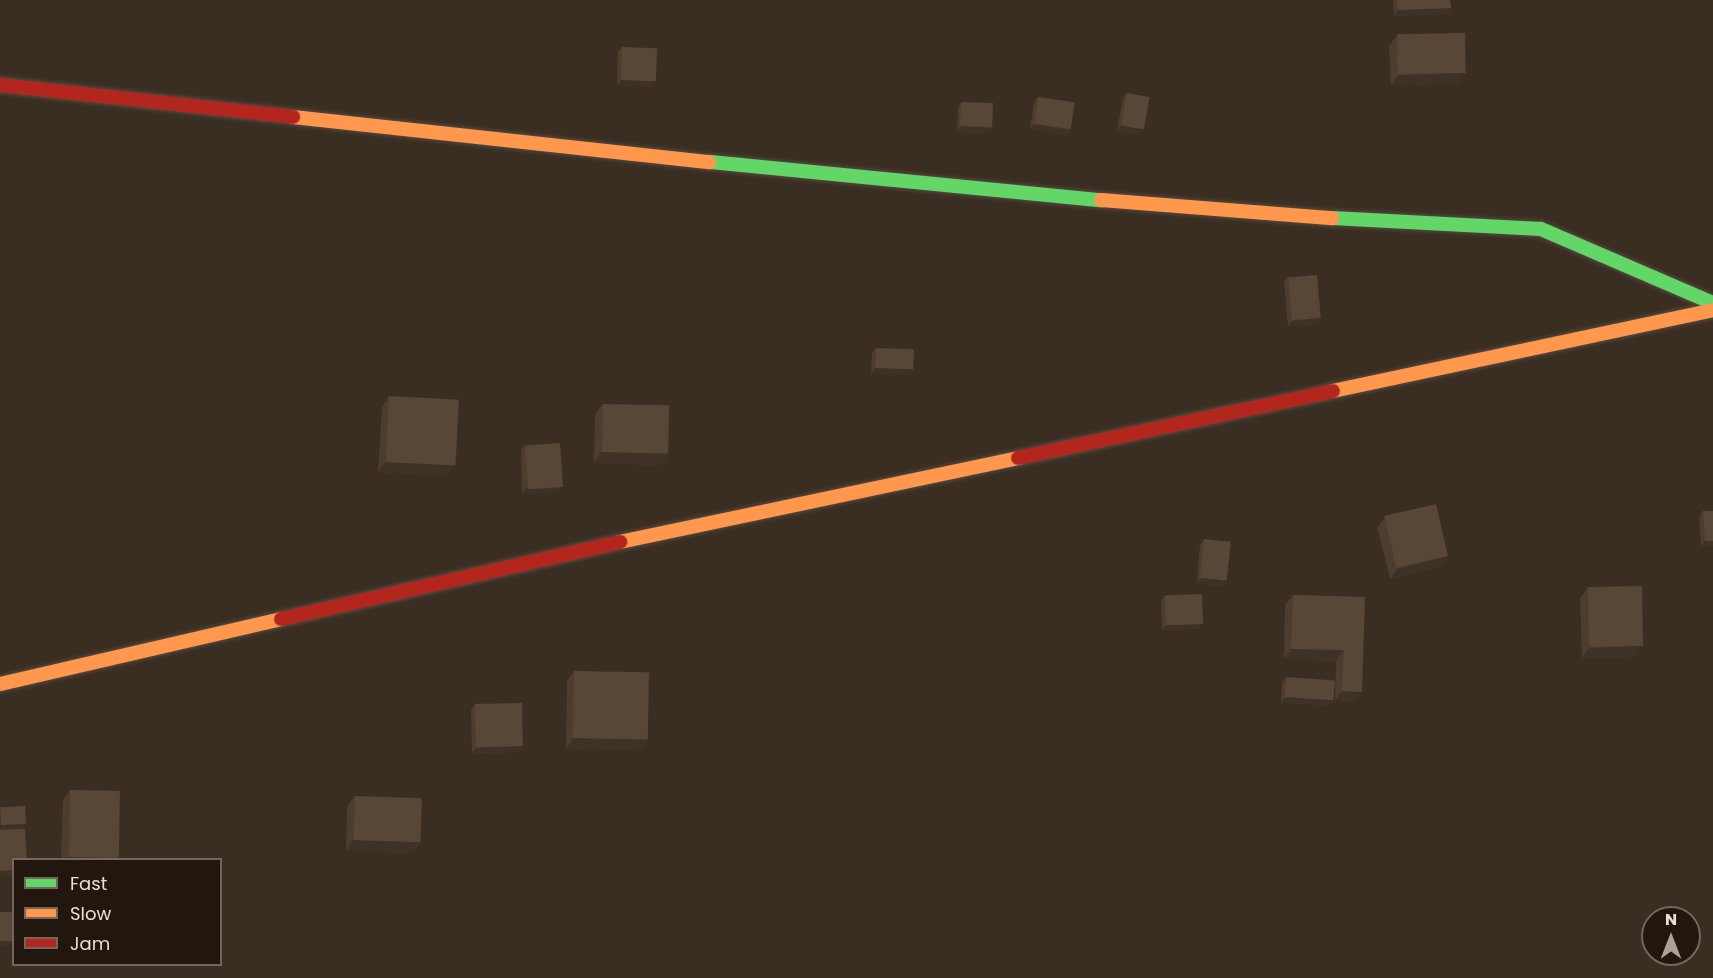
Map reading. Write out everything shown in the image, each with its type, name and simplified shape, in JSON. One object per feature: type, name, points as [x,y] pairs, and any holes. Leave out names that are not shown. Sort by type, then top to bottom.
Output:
[{"type":"street","points":[[0,85],[914,184],[1269,216],[1541,229],[1713,303]]},
{"type":"street","points":[[0,684],[561,555],[1713,310]]},
{"type":"building","points":[[1397,0],[1450,0],[1451,8],[1398,10]]},
{"type":"building","points":[[1465,33],[1466,73],[1398,74],[1397,34]]},
{"type":"building","points":[[622,47],[657,48],[656,81],[621,80]]},
{"type":"building","points":[[1127,93],[1150,97],[1144,129],[1121,125]]},
{"type":"building","points":[[1038,97],[1075,102],[1071,129],[1034,124]]},
{"type":"building","points":[[961,102],[993,103],[992,127],[960,126]]},
{"type":"building","points":[[1317,275],[1321,318],[1292,320],[1288,278]]},
{"type":"building","points":[[876,348],[914,349],[913,369],[875,368]]},
{"type":"building","points":[[389,396],[459,400],[455,466],[386,462]]},
{"type":"building","points":[[603,404],[669,405],[668,453],[602,452]]},
{"type":"building","points":[[560,443],[563,487],[528,489],[525,445]]},
{"type":"building","points":[[1436,504],[1448,556],[1396,568],[1384,516]]},
{"type":"building","points":[[1703,511],[1713,511],[1713,541],[1705,541]]},
{"type":"building","points":[[1204,539],[1231,542],[1227,581],[1200,578]]},
{"type":"building","points":[[1642,586],[1643,646],[1589,647],[1588,587]]},
{"type":"building","points":[[1202,594],[1203,624],[1166,625],[1165,595]]},
{"type":"building","points":[[1293,595],[1365,597],[1362,692],[1342,691],[1344,650],[1291,649]]},
{"type":"building","points":[[574,671],[649,672],[648,739],[573,738]]},
{"type":"building","points":[[1286,677],[1335,680],[1333,700],[1285,697]]},
{"type":"building","points":[[522,703],[523,746],[476,747],[475,704]]},
{"type":"building","points":[[70,790],[120,791],[119,858],[69,857]]},
{"type":"building","points":[[355,796],[422,798],[420,842],[353,840]]},
{"type":"building","points":[[25,806],[26,824],[1,825],[0,807]]},
{"type":"building","points":[[25,829],[27,858],[12,858],[12,870],[0,871],[0,830]]},
{"type":"building","points":[[0,912],[12,912],[12,941],[0,941]]},
{"type":"traffic: fast","points":[[710,162],[1101,200]]},
{"type":"traffic: fast","points":[[1332,218],[1541,229],[1713,303]]},
{"type":"traffic: slow","points":[[293,117],[710,162]]},
{"type":"traffic: slow","points":[[1101,200],[1332,218]]},
{"type":"traffic: slow","points":[[1333,391],[1713,310]]},
{"type":"traffic: slow","points":[[620,542],[1018,458]]},
{"type":"traffic: slow","points":[[0,684],[281,619]]},
{"type":"traffic: jam","points":[[0,85],[293,117]]},
{"type":"traffic: jam","points":[[1018,458],[1333,391]]},
{"type":"traffic: jam","points":[[281,619],[620,542]]}]
